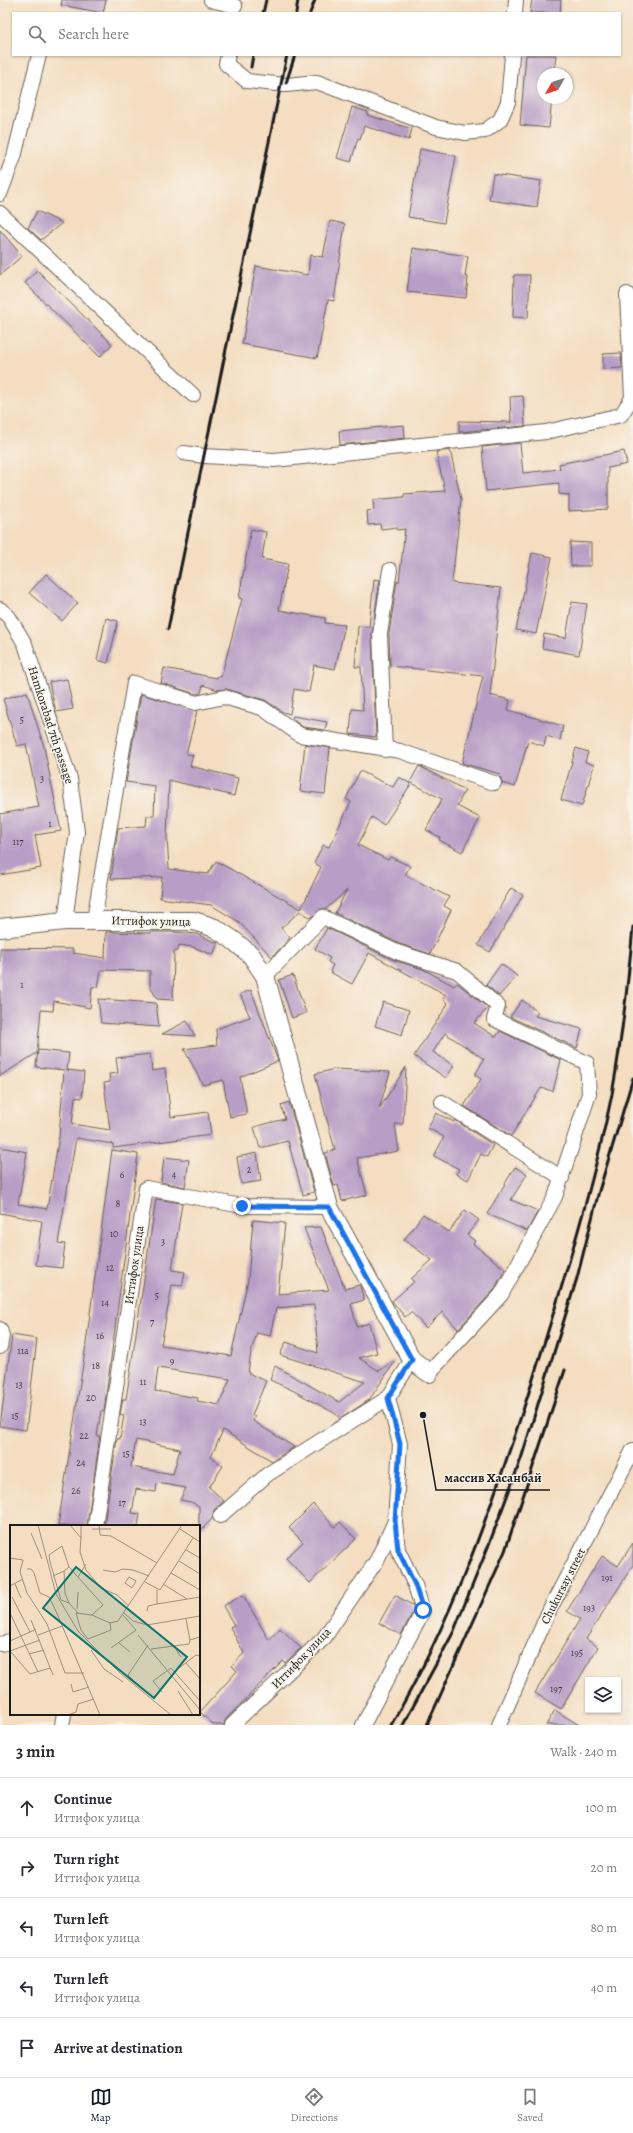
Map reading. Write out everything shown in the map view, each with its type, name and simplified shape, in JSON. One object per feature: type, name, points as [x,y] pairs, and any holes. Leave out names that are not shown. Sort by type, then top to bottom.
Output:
[{"type":"street","points":[[211,0],[235,6]]},
{"type":"street","points":[[515,12],[516,0]]},
{"type":"street","points":[[0,194],[14,157],[38,56]]},
{"type":"street","points":[[228,56],[226,64],[247,81],[286,85],[317,82],[436,128],[466,133],[485,131],[500,120],[508,102],[512,56]]},
{"type":"street","points":[[0,213],[193,395]]},
{"type":"street","points":[[184,453],[204,456],[274,460],[546,432],[620,415],[632,398],[626,294]]},
{"type":"street","points":[[386,750],[380,634],[390,570]]},
{"type":"street","name":"Hamkorabad 7th passage","points":[[0,609],[9,617],[25,644],[70,779],[77,832],[64,921]]},
{"type":"street","points":[[94,920],[134,683],[196,703],[224,697],[262,708],[300,735],[386,750],[400,751],[494,783]]},
{"type":"street","points":[[266,976],[323,917],[397,952],[457,971],[498,1006],[494,1019],[587,1063],[590,1094],[555,1197],[501,1295],[429,1373]]},
{"type":"street","name":"Иттифок улица","points":[[0,928],[64,921],[194,921],[216,928],[251,955],[266,976],[329,1207],[412,1360],[429,1373]]},
{"type":"street","points":[[442,1102],[562,1178]]},
{"type":"street","name":"Иттифок улица","points":[[95,1525],[146,1188],[242,1206],[329,1207]]},
{"type":"street","points":[[0,1329],[2,1336],[0,1347]]},
{"type":"street","points":[[220,1516],[268,1474],[388,1398],[412,1360]]},
{"type":"street","name":"Иттифок улица","points":[[363,1725],[423,1610],[415,1585],[398,1550],[395,1521],[400,1444],[388,1398]]},
{"type":"street","name":"Chukursay street","points":[[498,1725],[550,1609],[633,1450]]},
{"type":"street","name":"Иттифок улица","points":[[232,1725],[324,1638],[377,1560],[395,1521]]},
{"type":"street","points":[[0,1644],[10,1642]]},
{"type":"street","points":[[62,1725],[64,1715]]},
{"type":"building","points":[[62,0],[106,0],[103,12],[61,5]]},
{"type":"building","points":[[532,0],[561,0],[560,12],[530,12]]},
{"type":"building","points":[[526,56],[556,56],[555,68],[537,68],[537,104],[551,104],[549,128],[520,125]]},
{"type":"building","points":[[352,107],[368,112],[367,115],[412,129],[409,140],[364,126],[360,139],[358,138],[351,162],[337,158]]},
{"type":"building","points":[[420,149],[456,156],[444,223],[408,217]]},
{"type":"building","points":[[493,174],[541,181],[537,207],[489,200]]},
{"type":"building","points":[[37,211],[62,223],[41,240],[28,228]]},
{"type":"building","points":[[330,221],[345,224],[334,301],[328,300],[317,358],[242,344],[256,266],[308,275],[310,255],[323,257]]},
{"type":"building","points":[[0,230],[22,256],[0,275]]},
{"type":"building","points":[[413,248],[468,256],[465,276],[468,277],[466,298],[407,292]]},
{"type":"building","points":[[37,270],[112,344],[100,357],[25,283]]},
{"type":"building","points":[[514,275],[530,275],[528,318],[513,317]]},
{"type":"building","points":[[621,353],[622,368],[603,369],[603,354]]},
{"type":"building","points":[[523,396],[525,426],[459,432],[459,421],[511,422],[510,397]]},
{"type":"building","points":[[404,425],[405,438],[340,445],[339,431]]},
{"type":"building","points":[[520,443],[523,473],[560,469],[559,464],[624,451],[627,464],[608,468],[608,509],[569,511],[569,495],[559,494],[559,483],[486,491],[482,447]]},
{"type":"building","points":[[450,450],[461,499],[452,583],[501,588],[490,695],[510,700],[508,710],[563,726],[560,740],[546,736],[544,746],[528,741],[515,787],[502,783],[500,774],[462,763],[483,676],[390,666],[389,634],[397,581],[399,582],[405,529],[397,530],[397,527],[381,529],[380,524],[368,525],[367,511],[374,510],[373,500],[404,497],[404,494],[445,491],[436,452]]},
{"type":"building","points":[[251,529],[266,532],[262,559],[288,564],[279,610],[325,618],[325,623],[345,625],[335,669],[314,665],[309,692],[294,689],[290,714],[283,712],[265,700],[226,689],[218,690],[203,685],[201,693],[196,694],[161,683],[164,668],[217,678],[218,676],[221,677],[242,599],[239,598]]},
{"type":"building","points":[[570,542],[591,543],[591,566],[571,566]]},
{"type":"building","points":[[532,553],[552,557],[536,634],[516,630]]},
{"type":"building","points":[[46,574],[78,603],[62,621],[29,593]]},
{"type":"building","points":[[374,579],[380,580],[372,634],[376,737],[350,734],[352,709],[363,710],[361,667],[355,667],[358,626],[369,627]]},
{"type":"building","points":[[572,602],[587,604],[579,655],[542,648],[544,634],[566,638]]},
{"type":"building","points":[[106,618],[118,621],[108,663],[97,660]]},
{"type":"building","points":[[67,679],[73,709],[56,712],[49,682]]},
{"type":"building","points":[[27,692],[44,747],[61,831],[35,835],[41,868],[0,875],[0,814],[39,807],[26,744],[17,746],[3,699]]},
{"type":"building","points":[[141,694],[197,711],[186,754],[193,755],[190,766],[238,778],[234,796],[169,780],[167,837],[169,869],[208,874],[216,861],[301,909],[321,867],[314,863],[323,845],[329,847],[351,802],[346,799],[360,771],[393,787],[399,777],[411,784],[384,825],[372,817],[358,845],[388,860],[390,857],[410,866],[405,875],[449,897],[444,906],[451,910],[430,954],[400,944],[335,913],[347,890],[326,909],[321,909],[311,918],[300,911],[281,928],[290,938],[272,957],[239,922],[211,905],[160,898],[162,877],[111,879],[118,828],[146,826],[147,816],[154,816],[155,786],[126,782]]},
{"type":"building","points":[[293,716],[327,722],[325,730],[303,727],[292,719]]},
{"type":"building","points":[[305,744],[330,748],[325,794],[300,791]]},
{"type":"building","points":[[576,748],[588,752],[585,762],[594,765],[582,806],[561,800]]},
{"type":"building","points":[[419,766],[465,790],[457,806],[480,818],[462,852],[439,840],[440,837],[426,830],[442,799],[410,782]]},
{"type":"building","points":[[511,888],[523,895],[490,952],[478,945]]},
{"type":"building","points":[[327,928],[393,960],[423,969],[454,986],[457,983],[488,1008],[474,1023],[496,1037],[500,1031],[561,1060],[553,1091],[541,1088],[511,1136],[464,1106],[481,1079],[475,1075],[484,1059],[445,1033],[433,1052],[454,1066],[446,1078],[414,1056],[448,1004],[443,999],[446,995],[369,953],[352,984],[330,972],[333,965],[328,962],[330,958],[315,949]]},
{"type":"building","points":[[106,932],[175,932],[196,934],[218,943],[213,955],[193,947],[179,945],[178,951],[174,951],[173,1000],[157,999],[150,986],[150,971],[101,970],[98,987],[92,987],[90,1008],[54,1001],[53,1011],[41,1010],[37,1053],[0,1076],[0,948],[73,949],[73,953],[105,958]]},
{"type":"building","points":[[501,964],[517,976],[499,996],[486,985]]},
{"type":"building","points":[[293,975],[306,1013],[292,1018],[279,980]]},
{"type":"building","points":[[251,990],[278,1061],[240,1077],[247,1114],[230,1117],[223,1080],[203,1085],[184,1049],[217,1045],[216,1029],[250,1017],[240,994]]},
{"type":"building","points":[[98,999],[156,1003],[159,1027],[101,1023]]},
{"type":"building","points":[[522,1000],[538,1012],[535,1016],[582,1029],[577,1048],[510,1017]]},
{"type":"building","points":[[383,1002],[409,1010],[402,1035],[375,1026]]},
{"type":"building","points":[[187,1021],[195,1036],[162,1034]]},
{"type":"building","points":[[38,1050],[69,1053],[67,1070],[84,1072],[82,1098],[75,1097],[72,1124],[110,1130],[104,1083],[110,1082],[109,1074],[118,1073],[116,1058],[150,1054],[152,1071],[165,1069],[171,1117],[208,1112],[211,1135],[113,1148],[113,1144],[76,1138],[58,1243],[65,1244],[62,1268],[36,1265],[42,1221],[0,1213],[0,1147],[27,1152],[18,1204],[47,1209],[59,1137],[64,1070],[36,1067]]},
{"type":"building","points":[[406,1067],[403,1124],[395,1124],[399,1151],[357,1158],[367,1195],[342,1201],[338,1185],[334,1186],[325,1153],[335,1150],[315,1074],[335,1069],[390,1072],[379,1109]]},
{"type":"building","points":[[289,1102],[314,1192],[303,1195],[288,1141],[260,1148],[254,1127],[285,1119],[281,1105]]},
{"type":"building","points":[[436,1113],[454,1122],[455,1120],[493,1145],[487,1157],[481,1154],[468,1180],[456,1174],[459,1169],[434,1156],[444,1137],[428,1128]]},
{"type":"building","points":[[112,1150],[138,1154],[104,1412],[101,1411],[97,1436],[100,1436],[87,1525],[58,1525],[85,1351]]},
{"type":"building","points":[[257,1153],[261,1181],[241,1184],[237,1157]]},
{"type":"building","points":[[164,1157],[189,1160],[185,1187],[161,1182]]},
{"type":"building","points":[[515,1167],[527,1174],[511,1200],[538,1211],[527,1231],[487,1214]]},
{"type":"building","points":[[156,1199],[182,1203],[172,1270],[185,1272],[182,1286],[172,1285],[161,1345],[231,1356],[248,1280],[253,1220],[285,1223],[278,1294],[329,1290],[304,1228],[321,1227],[345,1289],[360,1286],[364,1300],[351,1304],[357,1327],[369,1323],[377,1353],[359,1358],[379,1371],[393,1361],[394,1363],[369,1400],[340,1419],[336,1414],[294,1391],[270,1380],[275,1366],[339,1402],[365,1382],[280,1355],[286,1342],[318,1353],[314,1305],[276,1308],[270,1336],[257,1333],[251,1352],[248,1373],[266,1381],[252,1415],[255,1417],[253,1421],[294,1447],[272,1461],[223,1430],[211,1457],[223,1466],[209,1487],[224,1501],[214,1510],[212,1519],[200,1531],[199,1506],[191,1502],[180,1500],[186,1488],[157,1483],[156,1492],[136,1489],[132,1513],[140,1514],[138,1525],[104,1525],[117,1439],[120,1439],[124,1415],[120,1414],[123,1399],[126,1399]],"holes":[[[158,1368],[230,1379],[219,1405],[197,1401],[198,1398],[155,1391]],[[136,1440],[180,1449],[173,1474],[131,1467]]]},
{"type":"building","points":[[465,1210],[479,1220],[467,1235],[475,1241],[473,1244],[505,1269],[494,1290],[458,1329],[442,1312],[426,1328],[411,1312],[405,1317],[392,1301],[414,1282],[411,1279],[432,1260],[404,1240],[423,1214],[449,1232]]},
{"type":"building","points":[[12,1335],[37,1339],[26,1430],[0,1426]]},
{"type":"building","points":[[313,1504],[335,1527],[340,1522],[356,1539],[310,1583],[286,1558],[303,1542],[289,1528]]},
{"type":"building","points":[[633,1543],[633,1565],[586,1639],[598,1647],[561,1709],[535,1693],[580,1619],[567,1611],[602,1556],[618,1566]]},
{"type":"building","points":[[243,1595],[269,1640],[280,1628],[301,1648],[285,1663],[283,1661],[226,1719],[224,1725],[214,1725],[200,1712],[237,1671],[232,1666],[244,1653],[230,1627],[234,1625],[223,1606]]},
{"type":"building","points":[[395,1595],[412,1605],[414,1610],[401,1635],[379,1623]]},
{"type":"building","points":[[555,1710],[579,1725],[546,1725]]},
{"type":"railway","points":[[263,12],[266,0]]},
{"type":"railway","points":[[296,12],[298,0]]},
{"type":"railway","points":[[310,12],[315,0]]},
{"type":"railway","points":[[251,67],[253,56]]},
{"type":"railway","points":[[168,629],[287,56]]},
{"type":"railway","points":[[286,83],[295,56]]},
{"type":"railway","points":[[391,1725],[433,1646],[468,1564],[500,1480],[563,1283],[604,1132],[612,1094],[619,1053],[633,927]]},
{"type":"railway","points":[[403,1725],[453,1633],[488,1547],[521,1459],[577,1278],[599,1191],[633,1078]]},
{"type":"railway","points":[[427,1725],[505,1551],[565,1370]]},
{"type":"place","name":"массив Хасанбай","points":[[423,1415]]},
{"type":"route","points":[[242,1206],[329,1207],[412,1360],[388,1398],[400,1444],[395,1521],[398,1550],[415,1585],[423,1610]]}]
